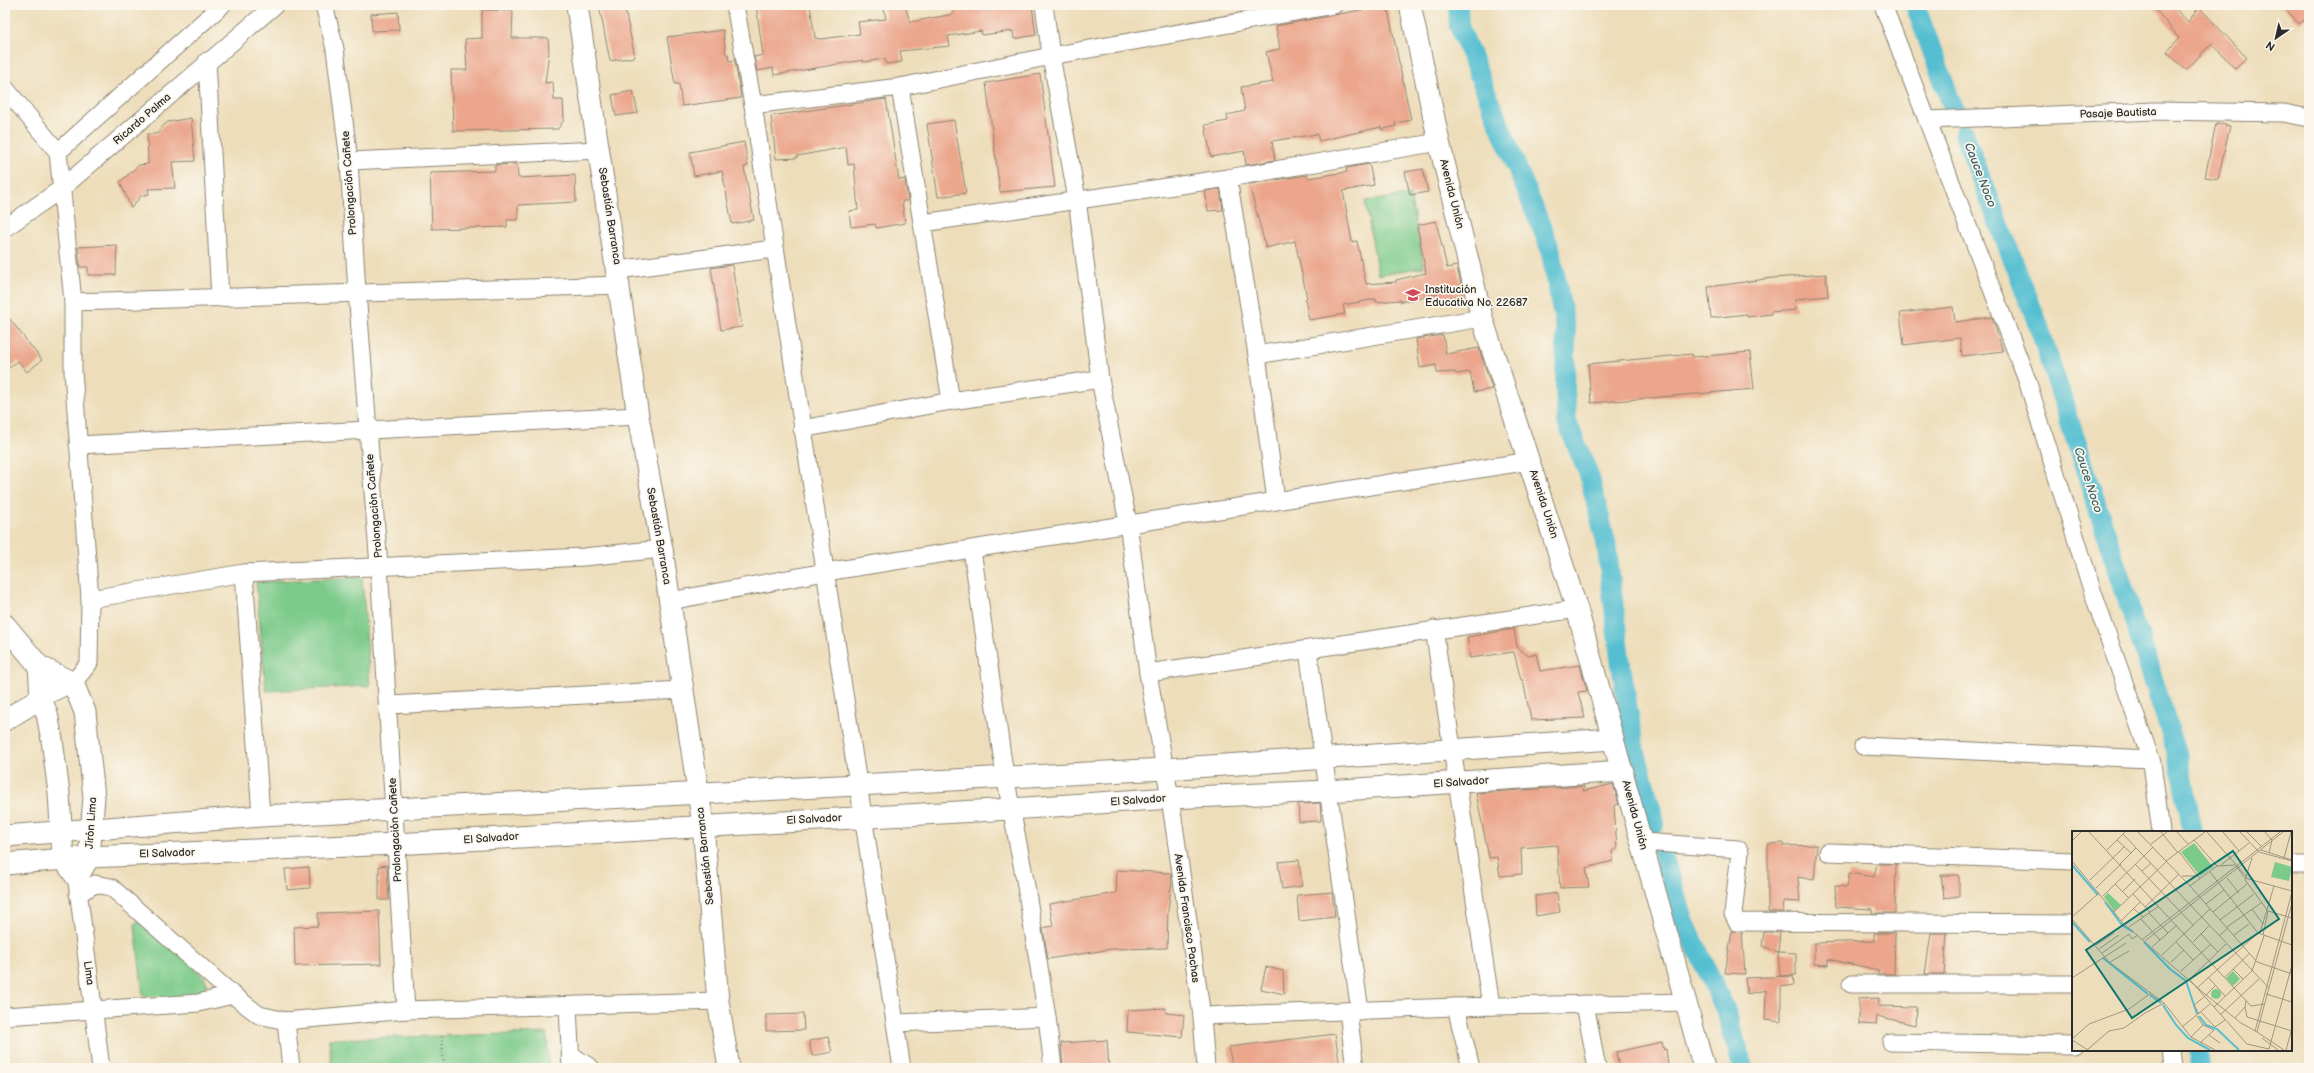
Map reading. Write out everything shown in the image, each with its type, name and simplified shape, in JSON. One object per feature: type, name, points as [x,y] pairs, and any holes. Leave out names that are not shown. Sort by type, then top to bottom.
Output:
[{"type":"street","points":[[58,152],[222,5]]},
{"type":"street","name":"Ricardo Palma","points":[[5,228],[61,189],[275,5]]},
{"type":"street","name":"Prolongación Cañete","points":[[324,5],[335,49],[349,161],[357,292],[379,566],[406,1010]]},
{"type":"street","name":"Sebastián Barranca","points":[[578,5],[620,278],[638,416],[662,549],[703,825],[718,1001],[729,1068]]},
{"type":"street","points":[[735,5],[752,105],[902,1068]]},
{"type":"street","name":"Avenida Francisco Pachas","points":[[1044,5],[1051,56],[1077,199],[1100,379],[1128,523],[1148,673],[1170,798],[1202,1016],[1206,1068]]},
{"type":"street","points":[[752,105],[900,86],[1051,56],[1334,5]]},
{"type":"street","name":"Avenida Unión","points":[[1410,5],[1439,142],[1482,318],[1530,461],[1577,609],[1704,1068]]},
{"type":"street","points":[[1883,5],[2027,380],[2092,590],[2151,759],[2161,831]]},
{"type":"street","points":[[207,62],[220,298]]},
{"type":"street","points":[[900,86],[951,401]]},
{"type":"street","points":[[5,88],[58,152],[73,302],[73,371],[90,599],[89,663],[73,682],[41,698],[5,720]]},
{"type":"street","name":"Pasaje Bautista","points":[[1927,120],[2155,111],[2284,113],[2309,118]]},
{"type":"street","points":[[923,223],[1077,199],[1228,178],[1439,142]]},
{"type":"street","points":[[349,161],[600,150]]},
{"type":"street","points":[[1228,178],[1257,355],[1276,501]]},
{"type":"street","points":[[73,302],[357,292],[620,278],[774,249]]},
{"type":"street","points":[[1257,355],[1482,318]]},
{"type":"street","points":[[802,429],[951,401],[1100,379]]},
{"type":"street","points":[[78,445],[638,416]]},
{"type":"street","points":[[670,600],[825,572],[972,550],[1128,523],[1530,461]]},
{"type":"street","points":[[90,599],[244,574],[379,566],[584,557],[662,549]]},
{"type":"street","points":[[972,550],[1005,776],[1047,1017],[1053,1068]]},
{"type":"street","points":[[244,574],[261,816]]},
{"type":"street","points":[[1148,673],[1308,651],[1434,629],[1577,609]]},
{"type":"street","points":[[5,625],[39,666],[73,682]]},
{"type":"street","points":[[1434,629],[1491,1006]]},
{"type":"street","points":[[1308,651],[1324,758],[1354,1011],[1355,1068]]},
{"type":"street","points":[[39,666],[41,698],[47,714],[52,740],[59,793],[63,858],[78,886],[95,884],[111,887],[232,995],[259,1015],[286,1021],[406,1010],[568,1007],[718,1001]]},
{"type":"street","name":"Jirón Lima","points":[[73,682],[85,712],[94,797],[89,857],[78,886]]},
{"type":"street","points":[[388,705],[683,690]]},
{"type":"street","points":[[5,836],[61,830],[261,816],[857,786],[1005,776],[1164,769],[1453,748],[1613,739]]},
{"type":"street","points":[[1863,746],[2151,759]]},
{"type":"street","name":"El Salvador","points":[[5,864],[63,858],[395,844],[703,825],[1011,809],[1170,798],[1328,791],[1623,771]]},
{"type":"street","points":[[1642,842],[1738,849],[1740,852],[1739,866],[1733,914],[1737,922],[2072,924]]},
{"type":"street","points":[[1828,852],[2072,862]]},
{"type":"street","points":[[2292,865],[2309,865]]},
{"type":"street","name":"Lima","points":[[78,886],[101,1068]]},
{"type":"street","points":[[1851,984],[2072,984]]},
{"type":"street","points":[[5,1016],[198,1003],[232,995]]},
{"type":"street","points":[[1202,1016],[1456,1006],[1686,1002]]},
{"type":"street","points":[[1585,1004],[1597,1068]]},
{"type":"street","points":[[1456,1006],[1471,1068]]},
{"type":"street","points":[[568,1007],[571,1062],[591,1068]]},
{"type":"street","points":[[896,1023],[1047,1017]]},
{"type":"street","points":[[286,1021],[291,1068]]},
{"type":"street","points":[[1891,1042],[2072,1045]]},
{"type":"street","points":[[2171,1051],[2172,1068]]},
{"type":"path","points":[[442,1036],[444,1068]]},
{"type":"green space","points":[[1410,195],[1424,267],[1378,275],[1365,201]]},
{"type":"green space","points":[[362,577],[370,686],[266,691],[256,582]]},
{"type":"green space","points":[[141,917],[204,977],[207,984],[201,990],[194,994],[178,997],[143,996],[135,925]]},
{"type":"green space","points":[[547,1033],[549,1068],[332,1068],[329,1039]]},
{"type":"building","points":[[599,5],[624,5],[635,57],[610,61]]},
{"type":"building","points":[[756,5],[810,5],[815,38],[821,39],[860,34],[858,22],[886,19],[883,5],[905,5],[910,22],[954,14],[953,5],[1032,5],[1036,35],[1014,39],[1013,31],[982,35],[981,31],[948,36],[950,46],[900,51],[902,62],[886,64],[885,59],[863,62],[863,60],[774,75],[773,68],[757,71],[754,57],[763,55]]},
{"type":"building","points":[[1387,5],[1411,120],[1395,123],[1396,126],[1381,130],[1381,127],[1319,141],[1317,134],[1272,141],[1275,160],[1246,165],[1244,151],[1211,157],[1205,125],[1228,121],[1227,115],[1245,111],[1241,87],[1273,82],[1266,52],[1280,49],[1276,26]]},
{"type":"building","points":[[2152,5],[2172,5],[2188,22],[2199,7],[2247,58],[2235,69],[2212,43],[2186,70],[2167,52],[2179,38]]},
{"type":"building","points":[[2282,5],[2309,5],[2309,16],[2299,24]]},
{"type":"building","points":[[482,10],[513,11],[512,38],[548,38],[549,52],[545,83],[553,82],[554,100],[563,100],[564,120],[558,129],[453,131],[451,70],[467,70],[465,39],[482,38]]},
{"type":"building","points":[[398,12],[399,30],[372,31],[371,14]]},
{"type":"building","points":[[723,30],[726,54],[728,54],[729,61],[735,60],[741,98],[682,106],[679,84],[675,84],[667,37]]},
{"type":"building","points":[[1040,74],[1055,187],[1000,192],[986,83]]},
{"type":"building","points":[[633,91],[638,113],[616,116],[612,95]]},
{"type":"building","points":[[886,99],[899,180],[905,179],[908,201],[902,201],[905,223],[876,228],[875,224],[851,227],[849,211],[858,210],[854,164],[848,165],[846,147],[797,156],[797,158],[776,159],[771,116]]},
{"type":"building","points":[[191,118],[195,161],[172,162],[175,188],[148,189],[149,194],[141,196],[131,208],[120,182],[139,165],[148,164],[147,134],[157,134],[168,122]]},
{"type":"building","points":[[954,120],[966,193],[938,197],[927,124]]},
{"type":"building","points":[[2216,123],[2230,126],[2218,179],[2205,177]]},
{"type":"building","points":[[744,142],[748,166],[744,167],[754,220],[732,224],[722,171],[694,176],[690,152]]},
{"type":"building","points":[[517,164],[518,178],[575,175],[576,202],[518,205],[518,220],[507,220],[507,227],[432,229],[430,173],[495,171],[495,165]]},
{"type":"building","points":[[1369,164],[1374,185],[1343,191],[1352,242],[1357,241],[1366,284],[1396,282],[1396,280],[1426,273],[1417,225],[1436,221],[1447,268],[1457,266],[1463,295],[1439,299],[1437,294],[1401,302],[1401,300],[1376,302],[1376,299],[1343,305],[1345,314],[1309,320],[1305,299],[1307,298],[1295,241],[1266,248],[1249,184],[1307,175],[1308,178],[1347,172],[1346,168]]},
{"type":"building","points":[[1423,169],[1428,192],[1410,195],[1405,172]]},
{"type":"building","points":[[1220,189],[1223,210],[1208,211],[1205,191]]},
{"type":"building","points":[[117,245],[116,275],[88,275],[88,267],[80,267],[78,247]]},
{"type":"building","points":[[732,265],[742,327],[721,330],[711,268]]},
{"type":"building","points":[[1826,274],[1828,296],[1795,299],[1796,310],[1771,312],[1771,314],[1747,317],[1747,314],[1711,318],[1708,287],[1773,278]]},
{"type":"building","points":[[1953,307],[1955,322],[1992,317],[2003,351],[1962,356],[1960,338],[1904,345],[1900,313]]},
{"type":"building","points":[[5,313],[42,360],[27,372],[18,361],[5,371]]},
{"type":"building","points":[[1443,335],[1446,354],[1479,348],[1492,389],[1474,392],[1470,372],[1456,374],[1455,372],[1437,373],[1436,365],[1420,368],[1416,339]]},
{"type":"building","points":[[1750,352],[1754,389],[1591,403],[1588,364],[1692,354],[1693,357]]},
{"type":"building","points":[[1514,629],[1517,647],[1527,655],[1536,654],[1540,671],[1580,665],[1587,691],[1578,692],[1585,718],[1531,720],[1523,680],[1521,680],[1514,652],[1470,658],[1467,637]]},
{"type":"building","points":[[1613,784],[1619,804],[1614,805],[1617,849],[1612,851],[1613,861],[1586,868],[1589,887],[1560,888],[1557,845],[1521,848],[1522,874],[1500,876],[1497,857],[1489,858],[1476,793],[1584,786],[1583,791]]},
{"type":"building","points":[[1320,803],[1321,821],[1299,822],[1298,804]]},
{"type":"building","points":[[1783,843],[1783,846],[1817,845],[1814,880],[1798,877],[1800,902],[1784,901],[1783,912],[1768,912],[1768,844]]},
{"type":"building","points":[[1299,860],[1302,886],[1282,889],[1278,862]]},
{"type":"building","points":[[1877,864],[1896,864],[1895,913],[1872,913],[1872,909],[1836,907],[1835,886],[1847,887],[1849,873],[1874,877]]},
{"type":"building","points":[[387,865],[389,900],[379,900],[379,866]]},
{"type":"building","points":[[309,867],[310,888],[287,890],[285,869]]},
{"type":"building","points":[[1117,870],[1171,873],[1172,881],[1168,910],[1167,948],[1112,949],[1048,959],[1043,928],[1053,926],[1049,904],[1116,893]]},
{"type":"building","points":[[1941,875],[1959,875],[1959,896],[1944,898]]},
{"type":"building","points":[[1332,892],[1335,917],[1299,921],[1297,895]]},
{"type":"building","points":[[1557,893],[1560,912],[1536,916],[1535,896]]},
{"type":"building","points":[[379,911],[381,964],[295,966],[294,927],[318,926],[318,913]]},
{"type":"building","points":[[1732,931],[1742,932],[1745,974],[1725,973]]},
{"type":"building","points":[[1764,932],[1780,932],[1778,952],[1762,946]]},
{"type":"building","points":[[1874,933],[1894,933],[1895,935],[1894,974],[1878,974],[1878,970],[1828,959],[1828,965],[1814,964],[1814,943],[1875,941]]},
{"type":"building","points":[[1931,933],[1947,933],[1944,974],[1925,974]]},
{"type":"building","points":[[1778,952],[1796,953],[1796,975],[1780,976]]},
{"type":"building","points":[[1266,967],[1283,971],[1284,994],[1261,989]]},
{"type":"building","points":[[1793,976],[1794,985],[1781,987],[1781,1022],[1765,1020],[1766,990],[1747,994],[1745,978]]},
{"type":"building","points":[[1879,998],[1878,1006],[1916,1007],[1915,1025],[1877,1016],[1876,1025],[1859,1024],[1859,999]]},
{"type":"building","points":[[1165,1008],[1166,1013],[1184,1015],[1182,1037],[1127,1032],[1128,1010]]},
{"type":"building","points":[[803,1014],[804,1030],[766,1031],[766,1015]]},
{"type":"building","points":[[1335,1034],[1340,1068],[1232,1068],[1229,1047]]},
{"type":"building","points":[[828,1037],[832,1052],[812,1056],[809,1041]]},
{"type":"building","points":[[1107,1040],[1109,1068],[1063,1068],[1061,1043]]},
{"type":"building","points":[[1662,1042],[1664,1050],[1666,1049],[1668,1065],[1652,1068],[1619,1068],[1616,1052]]},
{"type":"waterway","points":[[1458,5],[1459,26],[1550,248],[1566,331],[1565,389],[1567,422],[1589,475],[1606,542],[1620,658],[1633,742],[1655,823]]},
{"type":"waterway","name":"Cauce Noco","points":[[1915,5],[1954,110]]},
{"type":"waterway","name":"Cauce Noco","points":[[1964,134],[2038,324],[2177,753],[2193,831]]},
{"type":"waterway","points":[[1662,852],[1685,923],[1726,1011],[1743,1068]]},
{"type":"waterway","name":"Cauce Noco","points":[[2198,1051],[2200,1068]]},
{"type":"place","name":"Institución Educativa No. 22687","points":[[1413,295]]}]
